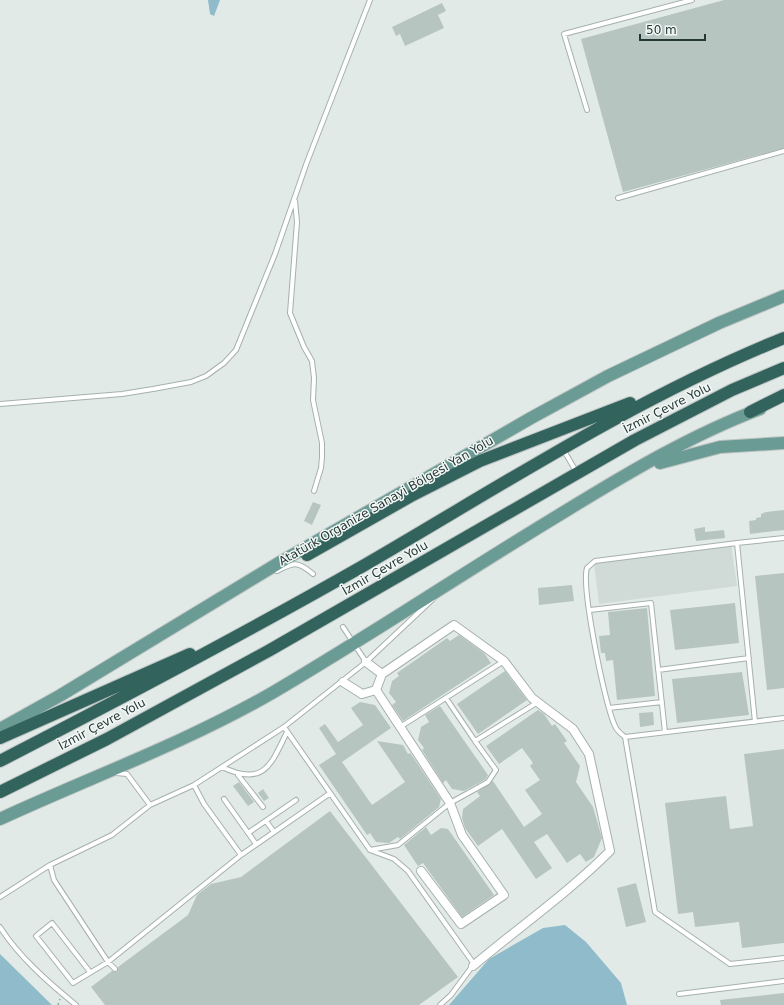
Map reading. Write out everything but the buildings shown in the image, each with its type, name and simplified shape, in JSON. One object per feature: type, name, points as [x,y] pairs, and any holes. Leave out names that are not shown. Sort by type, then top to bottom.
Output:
[{"type":"highway","name":"İzmir Çevre Yolu","points":[[0,761],[238,636],[363,565],[562,448],[682,385],[784,338]]},
{"type":"highway","name":"İzmir Çevre Yolu","points":[[0,792],[107,738],[270,650],[577,473],[688,412],[784,368]]},
{"type":"highway","points":[[307,555],[411,496],[480,461],[682,385]]},
{"type":"highway","points":[[750,412],[784,394]]},
{"type":"highway","points":[[0,738],[157,668],[238,636]]},
{"type":"main road","name":"Atatürk Organize Sanayi Bölgesi Yan Yolu","points":[[0,729],[61,695],[282,560],[608,376],[719,323],[784,296]]},
{"type":"main road","points":[[0,819],[110,772],[213,725],[353,644],[513,543],[635,470],[750,412],[784,399]]},
{"type":"main road","points":[[635,470],[720,448],[784,443]]},
{"type":"street","points":[[376,690],[382,674],[454,625],[504,660],[532,698],[573,729],[589,754],[610,851],[581,880],[529,919],[473,966]]},
{"type":"street","points":[[366,662],[382,674]]},
{"type":"street","points":[[343,682],[362,694],[376,690]]},
{"type":"street","points":[[376,690],[450,803],[462,835],[504,894],[461,924],[421,870]]},
{"type":"lane","points":[[0,404],[122,394],[191,382],[206,376],[224,363],[236,350],[275,254],[370,0]]},
{"type":"lane","points":[[588,110],[564,34],[692,0]]},
{"type":"lane","points":[[618,198],[784,151]]},
{"type":"lane","points":[[295,198],[297,222],[290,313],[304,347],[312,361],[314,378],[313,400],[322,443],[321,468],[314,491]]},
{"type":"lane","points":[[562,448],[577,473]]},
{"type":"lane","points":[[784,538],[592,562],[586,572],[590,610],[600,673],[615,726],[625,737],[655,912],[730,964],[784,958]]},
{"type":"lane","points":[[737,543],[755,722]]},
{"type":"lane","points":[[175,625],[213,608],[287,565],[302,565],[313,574]]},
{"type":"lane","points":[[0,897],[50,865],[112,835],[150,805],[194,785],[284,727],[343,682],[366,662],[429,604],[439,590]]},
{"type":"lane","points":[[590,610],[651,603],[665,732]]},
{"type":"lane","points":[[343,627],[366,662]]},
{"type":"lane","points":[[658,670],[749,658]]},
{"type":"lane","points":[[400,727],[504,660]]},
{"type":"lane","points":[[370,850],[398,846],[450,803],[488,782],[496,770],[446,698]]},
{"type":"lane","points":[[475,741],[538,702]]},
{"type":"lane","points":[[609,708],[662,702]]},
{"type":"lane","points":[[625,737],[784,718]]},
{"type":"lane","points":[[284,727],[329,794],[370,850],[394,860],[408,872],[474,964],[451,995],[440,1005]]},
{"type":"lane","points":[[238,775],[257,774],[272,763],[287,732]]},
{"type":"lane","points":[[222,767],[238,775],[263,807]]},
{"type":"lane","points":[[110,772],[127,774],[150,805]]},
{"type":"lane","points":[[194,785],[204,804],[241,854]]},
{"type":"lane","points":[[90,972],[52,923],[36,936],[73,983],[108,962],[241,854],[329,794]]},
{"type":"lane","points":[[224,799],[256,844]]},
{"type":"lane","points":[[248,833],[296,800]]},
{"type":"lane","points":[[266,821],[274,832]]},
{"type":"lane","points":[[50,865],[54,880],[108,962],[115,969]]},
{"type":"lane","points":[[0,927],[6,936],[41,974],[76,1005]]},
{"type":"lane","points":[[679,994],[784,981]]},
{"type":"shaded area","points":[[731,545],[737,586],[599,604],[594,563]]},
{"type":"water","points":[[208,0],[220,0],[214,16],[210,14]]},
{"type":"water","points":[[565,925],[586,942],[621,983],[627,1005],[449,1005],[489,959],[543,928]]},
{"type":"water","points":[[0,954],[52,1005],[0,1005]]}]
